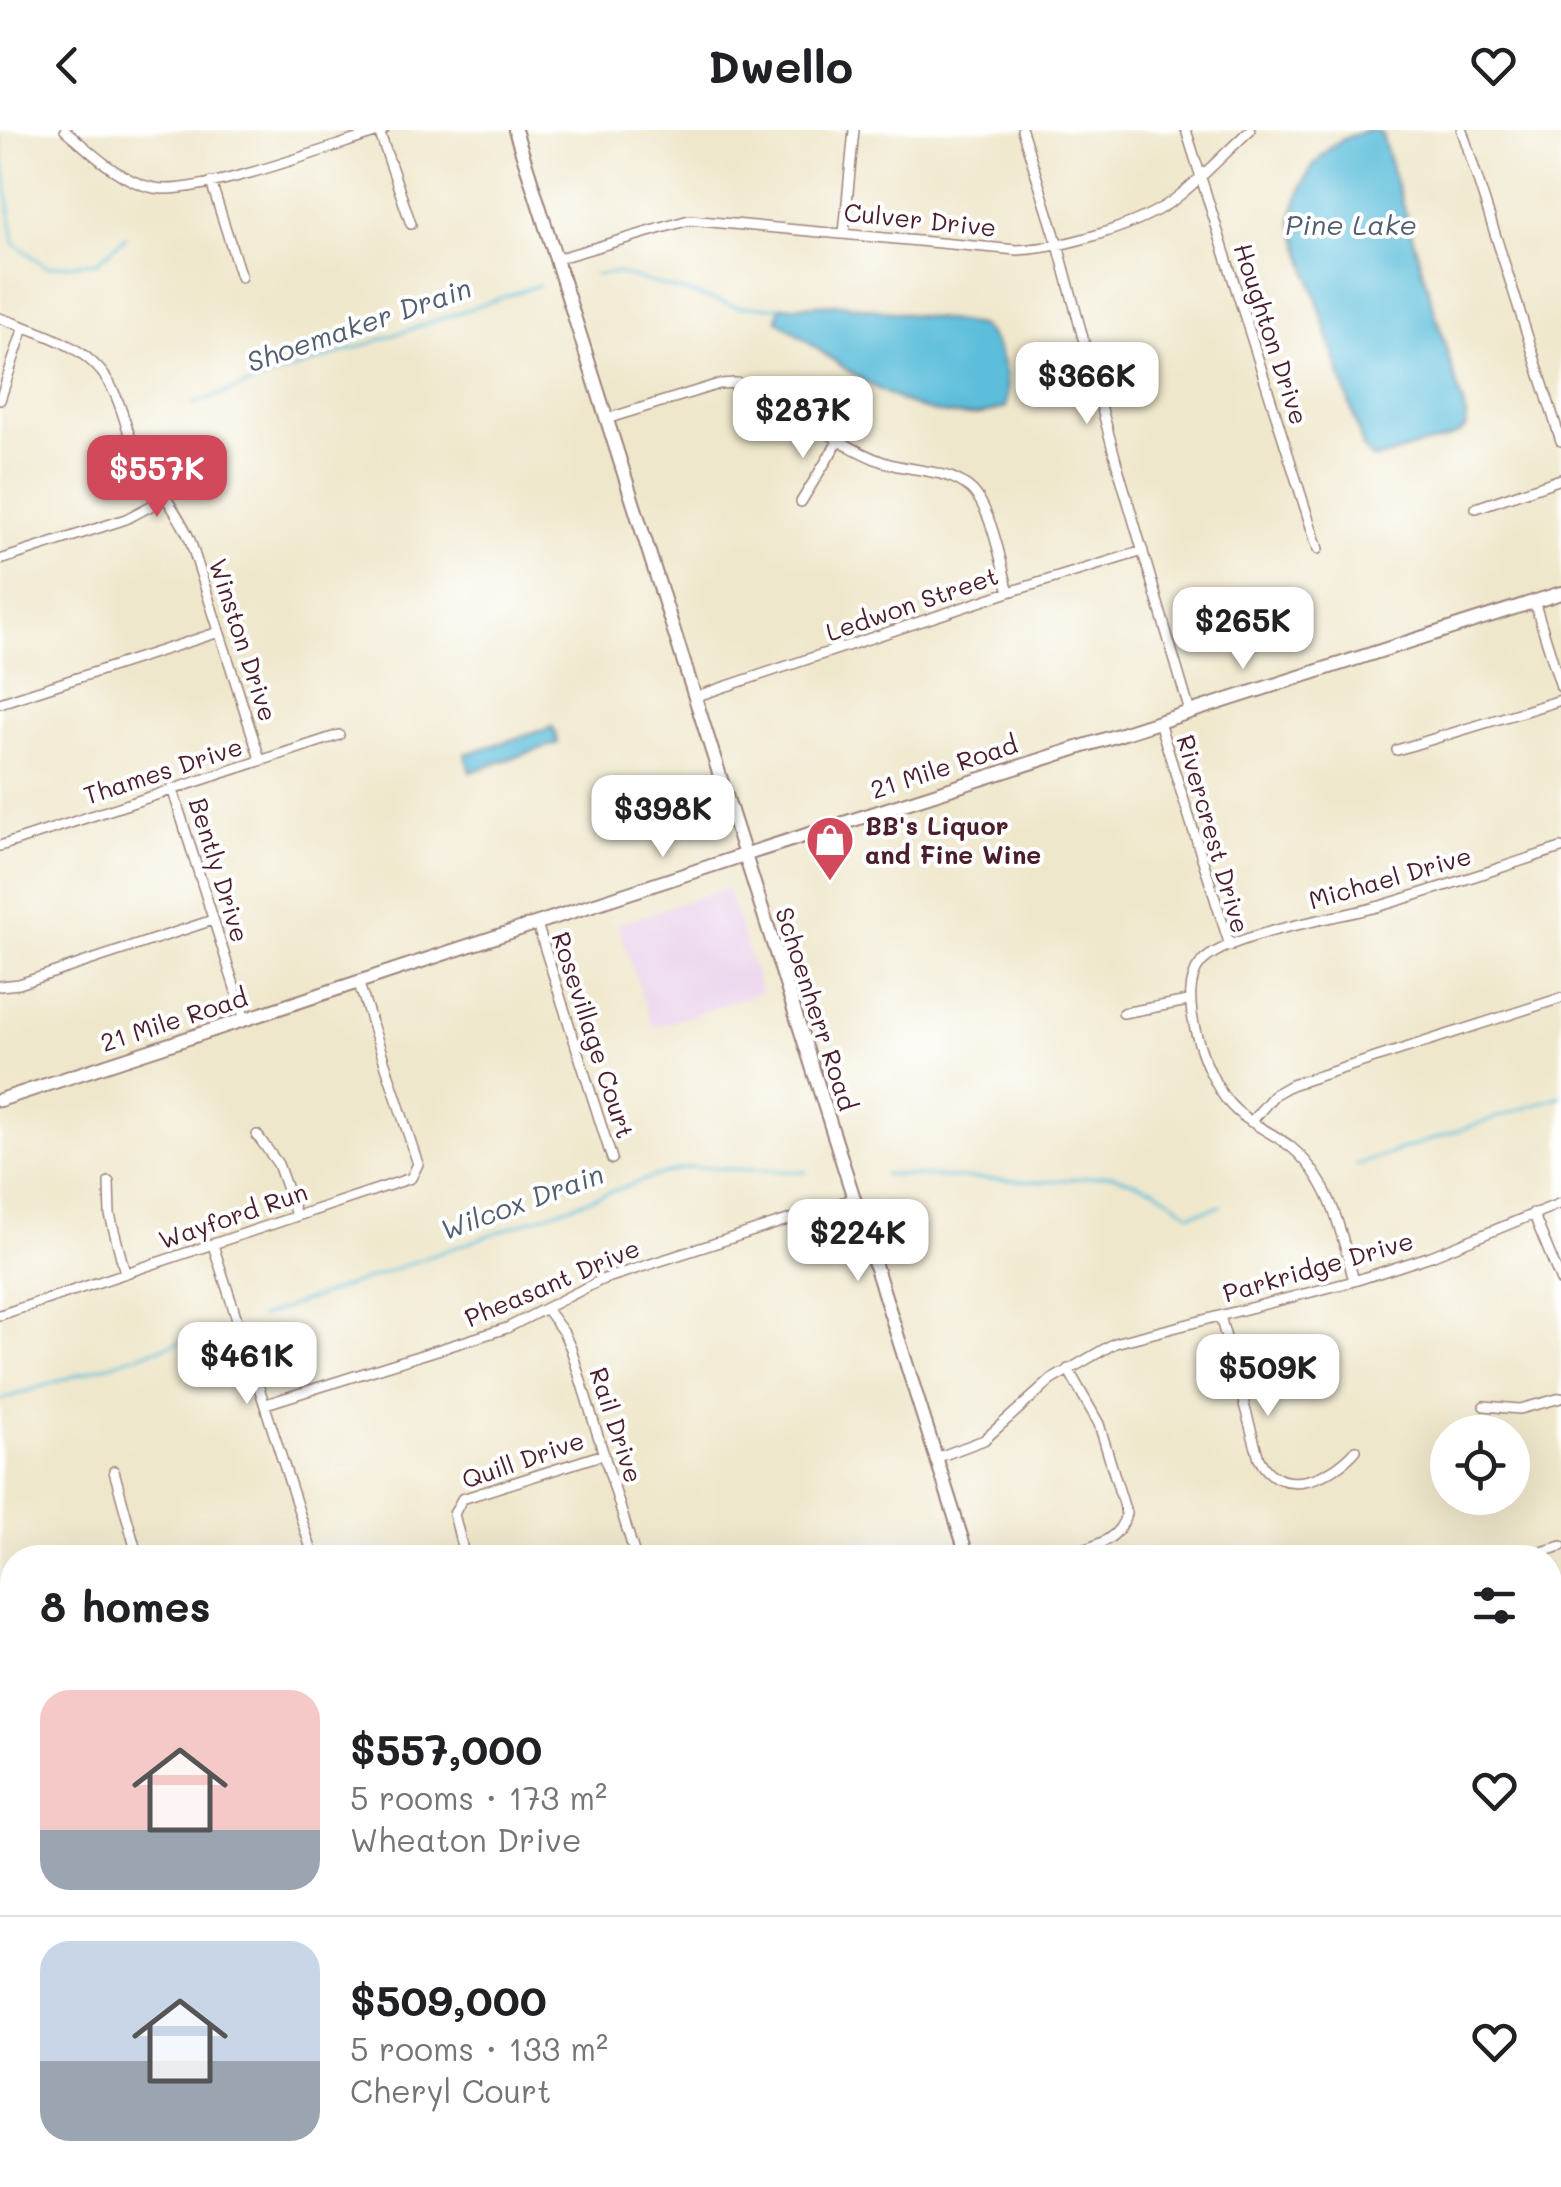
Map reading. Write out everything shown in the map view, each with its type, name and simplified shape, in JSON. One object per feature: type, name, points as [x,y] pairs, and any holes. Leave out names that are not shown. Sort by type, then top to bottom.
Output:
[{"type":"street","points":[[66,130],[114,170],[147,186],[182,189],[381,131],[412,224]]},
{"type":"street","name":"Schoenherr Road","points":[[515,130],[964,1545]]},
{"type":"street","points":[[844,233],[854,130]]},
{"type":"street","points":[[1022,130],[1190,712]]},
{"type":"street","name":"Houghton Drive","points":[[1186,130],[1318,549]]},
{"type":"street","name":"Culver Drive","points":[[556,258],[689,220],[1017,250],[1058,245],[1126,224],[1162,207],[1250,130]]},
{"type":"street","points":[[1462,130],[1561,441]]},
{"type":"street","points":[[211,182],[240,277]]},
{"type":"street","name":"Winston Drive","points":[[0,318],[80,351],[100,370],[117,398],[137,452],[190,540],[260,759]]},
{"type":"street","points":[[0,400],[24,328]]},
{"type":"street","points":[[606,419],[719,384],[736,383],[765,392],[839,440],[889,464],[956,480],[974,492],[986,515],[1009,592]]},
{"type":"street","points":[[801,502],[839,440]]},
{"type":"street","points":[[1476,508],[1561,479]]},
{"type":"street","points":[[0,560],[126,519],[166,498]]},
{"type":"street","name":"Ledwon Street","points":[[694,697],[1143,551]]},
{"type":"street","name":"21 Mile Road","points":[[0,1100],[744,855],[1561,593]]},
{"type":"street","points":[[1534,602],[1561,687]]},
{"type":"street","points":[[0,703],[219,632]]},
{"type":"street","points":[[1397,750],[1561,700]]},
{"type":"street","name":"Rivercrest Drive","points":[[1159,722],[1230,946],[1208,956],[1196,970],[1188,1002]]},
{"type":"street","name":"Thames Drive","points":[[0,846],[339,735]]},
{"type":"street","name":"Bently Drive","points":[[172,788],[245,1020]]},
{"type":"street","name":"Michael Drive","points":[[1230,946],[1380,906],[1561,848]]},
{"type":"street","points":[[0,986],[19,984],[213,920]]},
{"type":"street","name":"Rosevillage Court","points":[[537,924],[612,1159]]},
{"type":"street","name":"Wayford Run","points":[[0,1316],[411,1178],[418,1164],[359,984]]},
{"type":"street","points":[[1251,1122],[1274,1094],[1291,1085],[1561,998]]},
{"type":"street","points":[[1123,1014],[1188,1002],[1216,1084],[1230,1104],[1288,1146],[1317,1175],[1336,1215],[1354,1282]]},
{"type":"street","points":[[257,1135],[278,1164],[296,1215]]},
{"type":"street","points":[[109,1182],[110,1215],[125,1273]]},
{"type":"street","name":"Pheasant Drive","points":[[266,1404],[507,1328],[614,1275],[853,1199]]},
{"type":"street","name":"Parkridge Drive","points":[[936,1458],[990,1436],[1051,1380],[1095,1352],[1132,1337],[1354,1282],[1561,1204]]},
{"type":"street","points":[[1533,1213],[1561,1282]]},
{"type":"street","points":[[213,1245],[310,1545]]},
{"type":"street","name":"Rail Drive","points":[[547,1310],[570,1350],[632,1545]]},
{"type":"street","points":[[1220,1316],[1259,1459],[1267,1472],[1281,1481],[1310,1479],[1341,1467],[1356,1450]]},
{"type":"street","points":[[1068,1369],[1098,1424],[1126,1513],[1123,1526],[1112,1538],[1094,1545]]},
{"type":"street","points":[[1484,1406],[1520,1409],[1561,1398]]},
{"type":"street","name":"Quill Drive","points":[[461,1545],[455,1524],[456,1506],[467,1496],[604,1454]]},
{"type":"street","points":[[114,1471],[134,1545]]},
{"type":"shaded area","points":[[727,888],[761,992],[653,1028],[618,924]]},
{"type":"water","name":"Pine Lake","points":[[1367,130],[1381,132],[1466,416],[1465,429],[1450,437],[1372,458],[1364,449],[1292,220],[1301,189],[1325,152]]},
{"type":"water","points":[[839,304],[978,325],[993,340],[1002,362],[1006,407],[975,415],[944,414],[914,406],[856,375],[777,320],[780,307]]},
{"type":"water","points":[[553,727],[558,743],[470,772],[465,754]]},
{"type":"waterway","name":"Shoemaker Drain","points":[[0,135],[14,243],[47,267],[97,262],[126,237]]},
{"type":"waterway","name":"Shoemaker Drain","points":[[594,275],[617,273],[740,307],[780,307]]},
{"type":"waterway","name":"Shoemaker Drain","points":[[193,404],[539,285]]},
{"type":"waterway","name":"Wilcox Drain","points":[[1356,1165],[1561,1096]]},
{"type":"waterway","name":"Wilcox Drain","points":[[260,1317],[689,1167],[806,1172]]},
{"type":"waterway","name":"Wilcox Drain","points":[[884,1174],[1042,1182],[1112,1175],[1155,1189],[1191,1214],[1221,1206]]},
{"type":"waterway","name":"Wilcox Drain","points":[[0,1400],[220,1329]]},
{"type":"place","name":"BB's Liquor and Fine Wine","points":[[830,882]]}]
